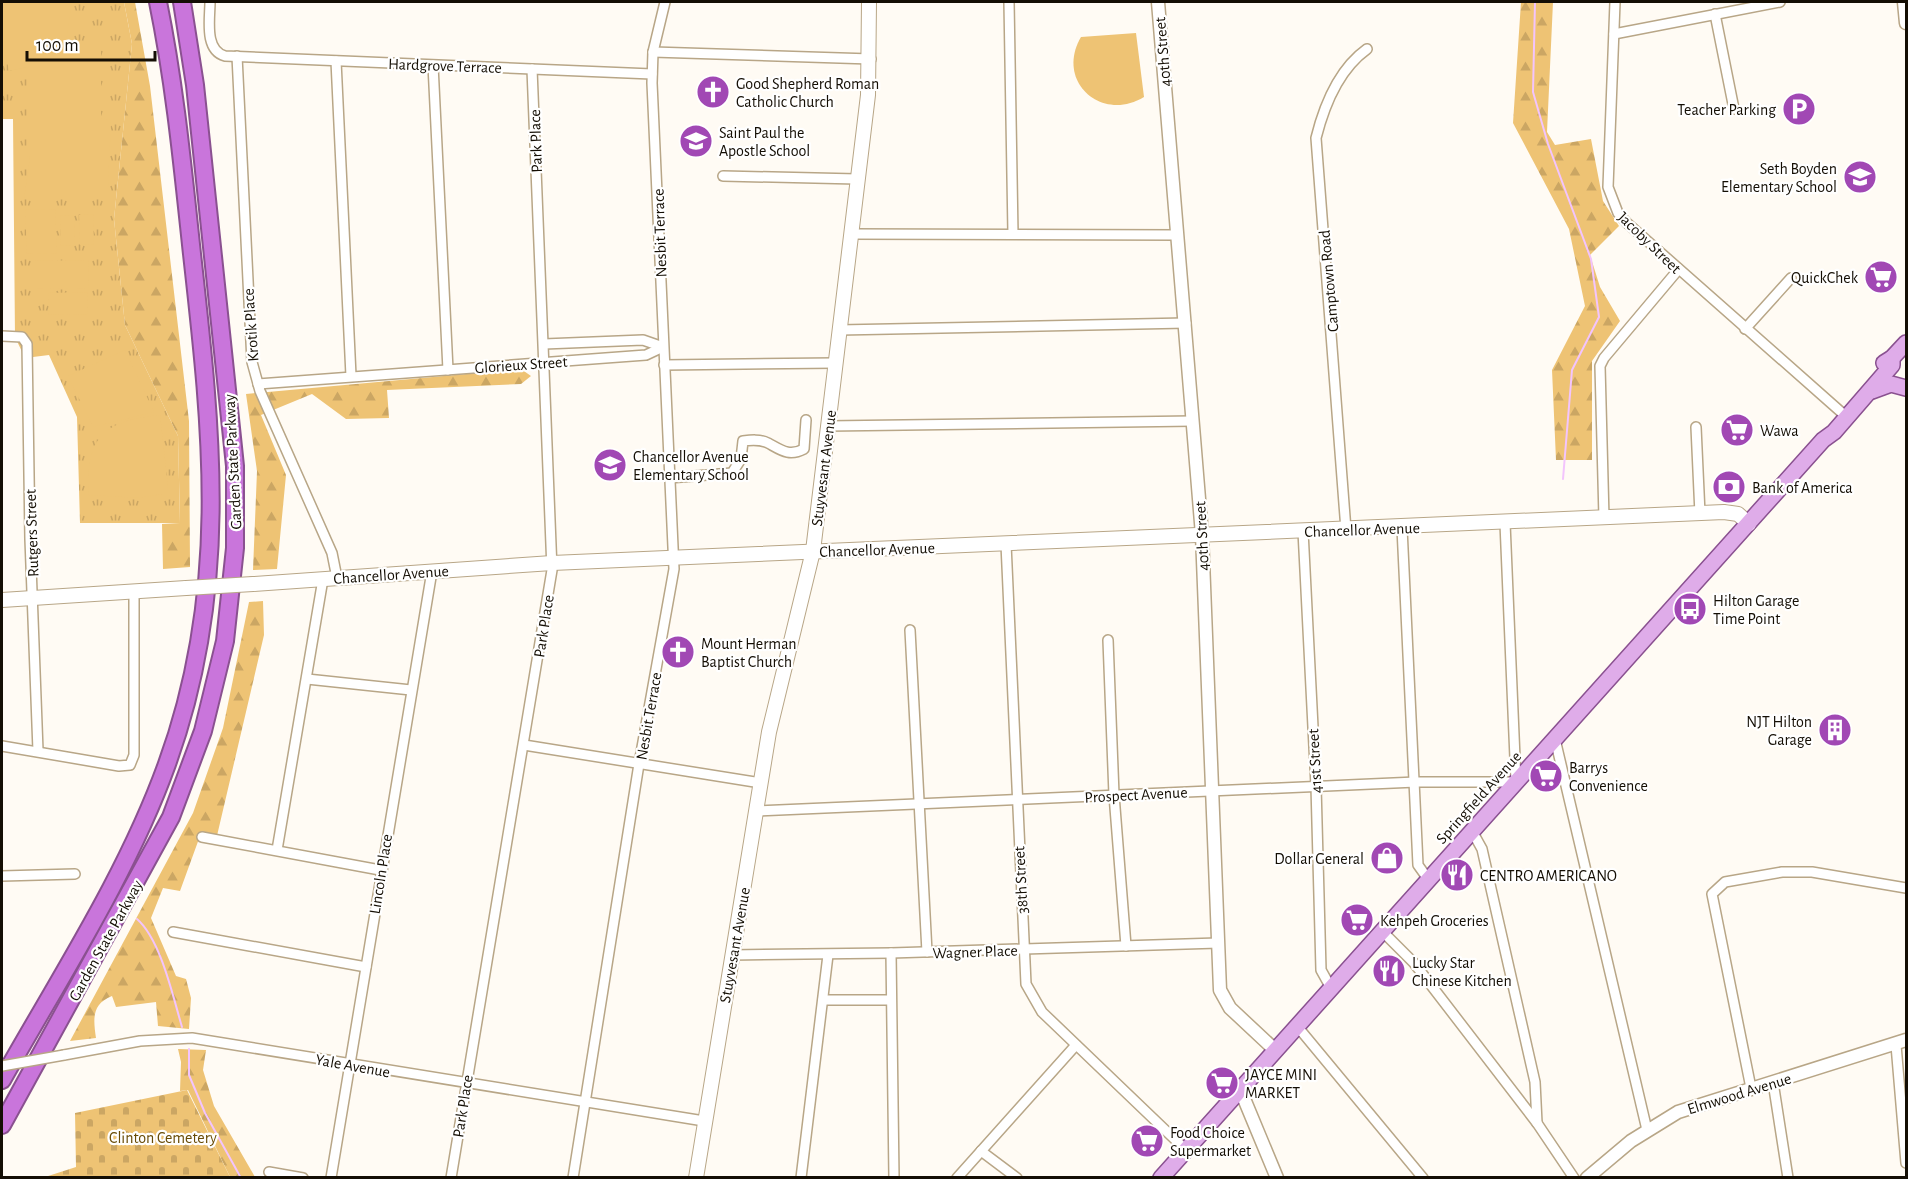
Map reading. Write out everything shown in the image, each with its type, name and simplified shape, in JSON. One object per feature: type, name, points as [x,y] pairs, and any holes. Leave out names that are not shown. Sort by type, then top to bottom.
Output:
[{"type":"highway","name":"Garden State Parkway","points":[[2,1080],[117,874],[153,801],[185,708],[204,618],[212,524],[209,411],[183,166],[158,2]]},
{"type":"highway","name":"Garden State Parkway","points":[[2,1125],[171,817],[203,731],[225,641],[235,548],[235,466],[195,85],[182,2]]},
{"type":"main road","name":"Stuyvesant Avenue","points":[[696,1178],[769,732],[813,551],[870,59],[869,2]]},
{"type":"main road","name":"Springfield Avenue","points":[[1823,440],[1841,412],[1887,359],[1892,358],[1906,343]]},
{"type":"main road","name":"Springfield Avenue","points":[[1161,1178],[1863,398],[1892,365],[1892,358]]},
{"type":"main road","points":[[1863,398],[1885,385],[1906,388]]},
{"type":"main road","name":"Chancellor Avenue","points":[[2,600],[552,563],[813,551],[1700,514],[1738,514],[1749,524]]},
{"type":"street","points":[[210,2],[214,50],[221,55],[237,56]]},
{"type":"street","name":"Nesbit Terrace","points":[[573,1178],[674,558],[652,74],[653,52],[665,2]]},
{"type":"street","points":[[1009,2],[1013,234]]},
{"type":"street","name":"40th Street","points":[[1158,2],[1202,535],[1211,791],[1218,943],[1223,998],[1230,1008],[1275,1050]]},
{"type":"street","name":"Jacoby Street","points":[[1615,2],[1608,187],[1612,201],[1627,223],[1678,270],[1841,412]]},
{"type":"street","points":[[1614,34],[1780,2]]},
{"type":"street","points":[[1904,2],[1906,23]]},
{"type":"street","points":[[1715,14],[1734,108]]},
{"type":"street","name":"Camptown Road","points":[[1346,530],[1316,138],[1321,120],[1345,69],[1367,49]]},
{"type":"street","points":[[653,52],[870,59]]},
{"type":"street","name":"Hardgrove Terrace","points":[[237,56],[652,74]]},
{"type":"street","name":"Krotik Place","points":[[237,56],[249,337],[258,384],[332,553],[330,578]]},
{"type":"street","points":[[336,61],[351,376]]},
{"type":"street","points":[[433,65],[448,370]]},
{"type":"street","name":"Park Place","points":[[451,1178],[524,745],[552,563],[532,69]]},
{"type":"street","points":[[723,176],[857,179]]},
{"type":"street","points":[[850,234],[1178,235]]},
{"type":"street","points":[[1604,518],[1600,366],[1604,358],[1678,270]]},
{"type":"street","points":[[1745,329],[1791,278]]},
{"type":"street","points":[[839,330],[1186,323]]},
{"type":"street","name":"Rutgers Street","points":[[2,336],[22,337],[27,344],[38,750]]},
{"type":"street","name":"Glorieux Street","points":[[544,344],[643,340],[663,347]]},
{"type":"street","name":"Glorieux Street","points":[[258,384],[646,355],[663,347]]},
{"type":"street","points":[[664,365],[835,363]]},
{"type":"street","points":[[669,478],[732,473],[741,459],[743,441],[766,442],[781,452],[798,452],[804,449],[806,420]]},
{"type":"street","points":[[828,426],[1193,421]]},
{"type":"street","points":[[1696,428],[1700,514]]},
{"type":"street","points":[[1505,523],[1516,782]]},
{"type":"street","points":[[1402,528],[1416,782],[1418,865],[1428,879]]},
{"type":"street","name":"41st Street","points":[[1303,531],[1316,786],[1321,970],[1331,988]]},
{"type":"street","name":"38th Street","points":[[1006,544],[1026,984],[1030,996],[1042,1012],[1186,1150]]},
{"type":"street","name":"Lincoln Place","points":[[330,1178],[351,1064],[380,870],[432,571]]},
{"type":"street","points":[[277,850],[307,679],[330,578]]},
{"type":"street","points":[[2,746],[38,750],[119,766],[130,765],[134,755],[135,723],[134,591]]},
{"type":"street","points":[[910,630],[927,952]]},
{"type":"street","points":[[1108,640],[1114,795],[1126,946]]},
{"type":"street","points":[[307,679],[411,690]]},
{"type":"street","points":[[1555,739],[1647,1130]]},
{"type":"street","points":[[524,745],[761,783]]},
{"type":"street","name":"Prospect Avenue","points":[[756,811],[1416,782],[1516,782]]},
{"type":"street","points":[[1472,831],[1482,849],[1535,1082],[1537,1123]]},
{"type":"street","points":[[201,837],[380,870]]},
{"type":"street","points":[[1751,1088],[1712,894],[1717,888],[1739,878],[1782,872],[1812,872],[1906,888]]},
{"type":"street","points":[[2,876],[75,874]]},
{"type":"street","points":[[1382,931],[1414,963],[1537,1123],[1574,1178]]},
{"type":"street","points":[[173,932],[366,967]]},
{"type":"street","name":"Wagner Place","points":[[732,955],[828,955],[1218,943]]},
{"type":"street","points":[[891,953],[894,1178]]},
{"type":"street","points":[[801,1178],[828,955]]},
{"type":"street","points":[[823,1000],[891,1000]]},
{"type":"street","points":[[1297,1026],[1424,1178]]},
{"type":"street","name":"Yale Avenue","points":[[2,1066],[140,1041],[192,1038],[704,1121]]},
{"type":"street","points":[[1901,1042],[1906,1163]]},
{"type":"street","name":"Elmwood Avenue","points":[[1587,1178],[1647,1130],[1678,1112],[1901,1042]]},
{"type":"street","points":[[957,1178],[1076,1045]]},
{"type":"street","points":[[1773,1082],[1788,1178]]},
{"type":"street","points":[[1240,1089],[1277,1178]]},
{"type":"street","points":[[981,1151],[1017,1178]]},
{"type":"street","points":[[269,1172],[303,1178]]},
{"type":"green space","points":[[2,2],[124,2],[132,44],[114,219],[125,325],[178,436],[180,523],[80,523],[77,417],[49,355],[25,358],[15,337],[13,119],[2,119]]},
{"type":"green space","points":[[2,2],[72,2],[66,41],[101,41],[101,118],[111,120],[108,187],[96,199],[24,199],[30,157],[27,156],[27,67],[9,71],[2,36]]},
{"type":"green space","points":[[124,2],[135,2],[150,86],[189,421],[190,567],[163,569],[162,524],[180,523],[178,436],[125,325],[114,219],[132,44]]},
{"type":"green space","points":[[1521,2],[1553,2],[1547,132],[1555,145],[1591,139],[1603,201],[1619,226],[1590,255],[1600,287],[1620,321],[1592,361],[1592,460],[1556,460],[1552,370],[1585,306],[1569,229],[1513,123]]},
{"type":"green space","points":[[1136,33],[1144,97],[1128,104],[1112,105],[1098,101],[1078,82],[1074,69],[1074,53],[1081,37]]},
{"type":"green space","points":[[55,209],[57,253],[27,254],[25,210]]},
{"type":"green space","points":[[93,214],[94,244],[80,245],[79,215]]},
{"type":"green space","points":[[74,215],[75,245],[61,246],[60,216]]},
{"type":"green space","points":[[88,260],[89,288],[31,289],[31,261]]},
{"type":"green space","points":[[87,292],[88,314],[49,315],[48,293]]},
{"type":"green space","points":[[125,350],[154,412],[93,427],[68,376]]},
{"type":"green space","points":[[521,369],[531,376],[521,384],[387,390],[389,418],[346,419],[312,394],[261,415],[286,475],[277,569],[253,570],[257,471],[246,394]]},
{"type":"green space","points":[[160,415],[168,487],[162,494],[139,498],[89,495],[91,458],[95,445],[102,435],[112,427],[125,422]]},
{"type":"green space","points":[[263,601],[264,635],[216,840],[200,836],[180,891],[163,888],[151,918],[176,976],[186,979],[191,998],[189,1029],[158,1026],[156,1002],[116,1007],[112,996],[105,999],[95,1012],[96,1038],[70,1041],[193,813],[223,728],[249,602]]},
{"type":"green space","points":[[178,1049],[206,1050],[203,1070],[214,1106],[255,1177],[230,1177],[188,1090],[180,1091],[181,1062]]},
{"type":"green space","name":"Clinton Cemetery","points":[[187,1090],[230,1177],[45,1177],[76,1167],[75,1113]]},
{"type":"waterway","points":[[1535,2],[1533,92],[1548,144],[1591,259],[1599,317],[1572,370],[1563,479]]},
{"type":"waterway","points":[[137,919],[145,928],[159,954],[182,1027]]},
{"type":"waterway","points":[[189,1049],[189,1075],[205,1113],[241,1178]]},
{"type":"place","name":"Good Shepherd Roman Catholic Church","points":[[713,92]]},
{"type":"place","name":"Teacher Parking","points":[[1799,109]]},
{"type":"place","name":"Saint Paul the Apostle School","points":[[696,141]]},
{"type":"place","name":"Seth Boyden Elementary School","points":[[1860,177]]},
{"type":"place","name":"QuickChek","points":[[1881,277]]},
{"type":"place","name":"Wawa","points":[[1737,430]]},
{"type":"place","name":"Chancellor Avenue Elementary School","points":[[610,465]]},
{"type":"place","name":"Bank of America","points":[[1729,487]]},
{"type":"place","name":"Hilton Garage Time Point","points":[[1690,609]]},
{"type":"place","name":"Mount Herman Baptist Church","points":[[678,652]]},
{"type":"place","name":"NJT Hilton Garage","points":[[1835,730]]},
{"type":"place","name":"Barrys Convenience","points":[[1546,776]]},
{"type":"place","name":"Dollar General","points":[[1387,858]]},
{"type":"place","name":"CENTRO AMERICANO","points":[[1457,875]]},
{"type":"place","name":"Kehpeh Groceries","points":[[1357,920]]},
{"type":"place","name":"Lucky Star Chinese Kitchen","points":[[1389,971]]},
{"type":"place","name":"JAYCE MINI MARKET","points":[[1222,1083]]},
{"type":"place","name":"Food Choice Supermarket","points":[[1147,1141]]}]
